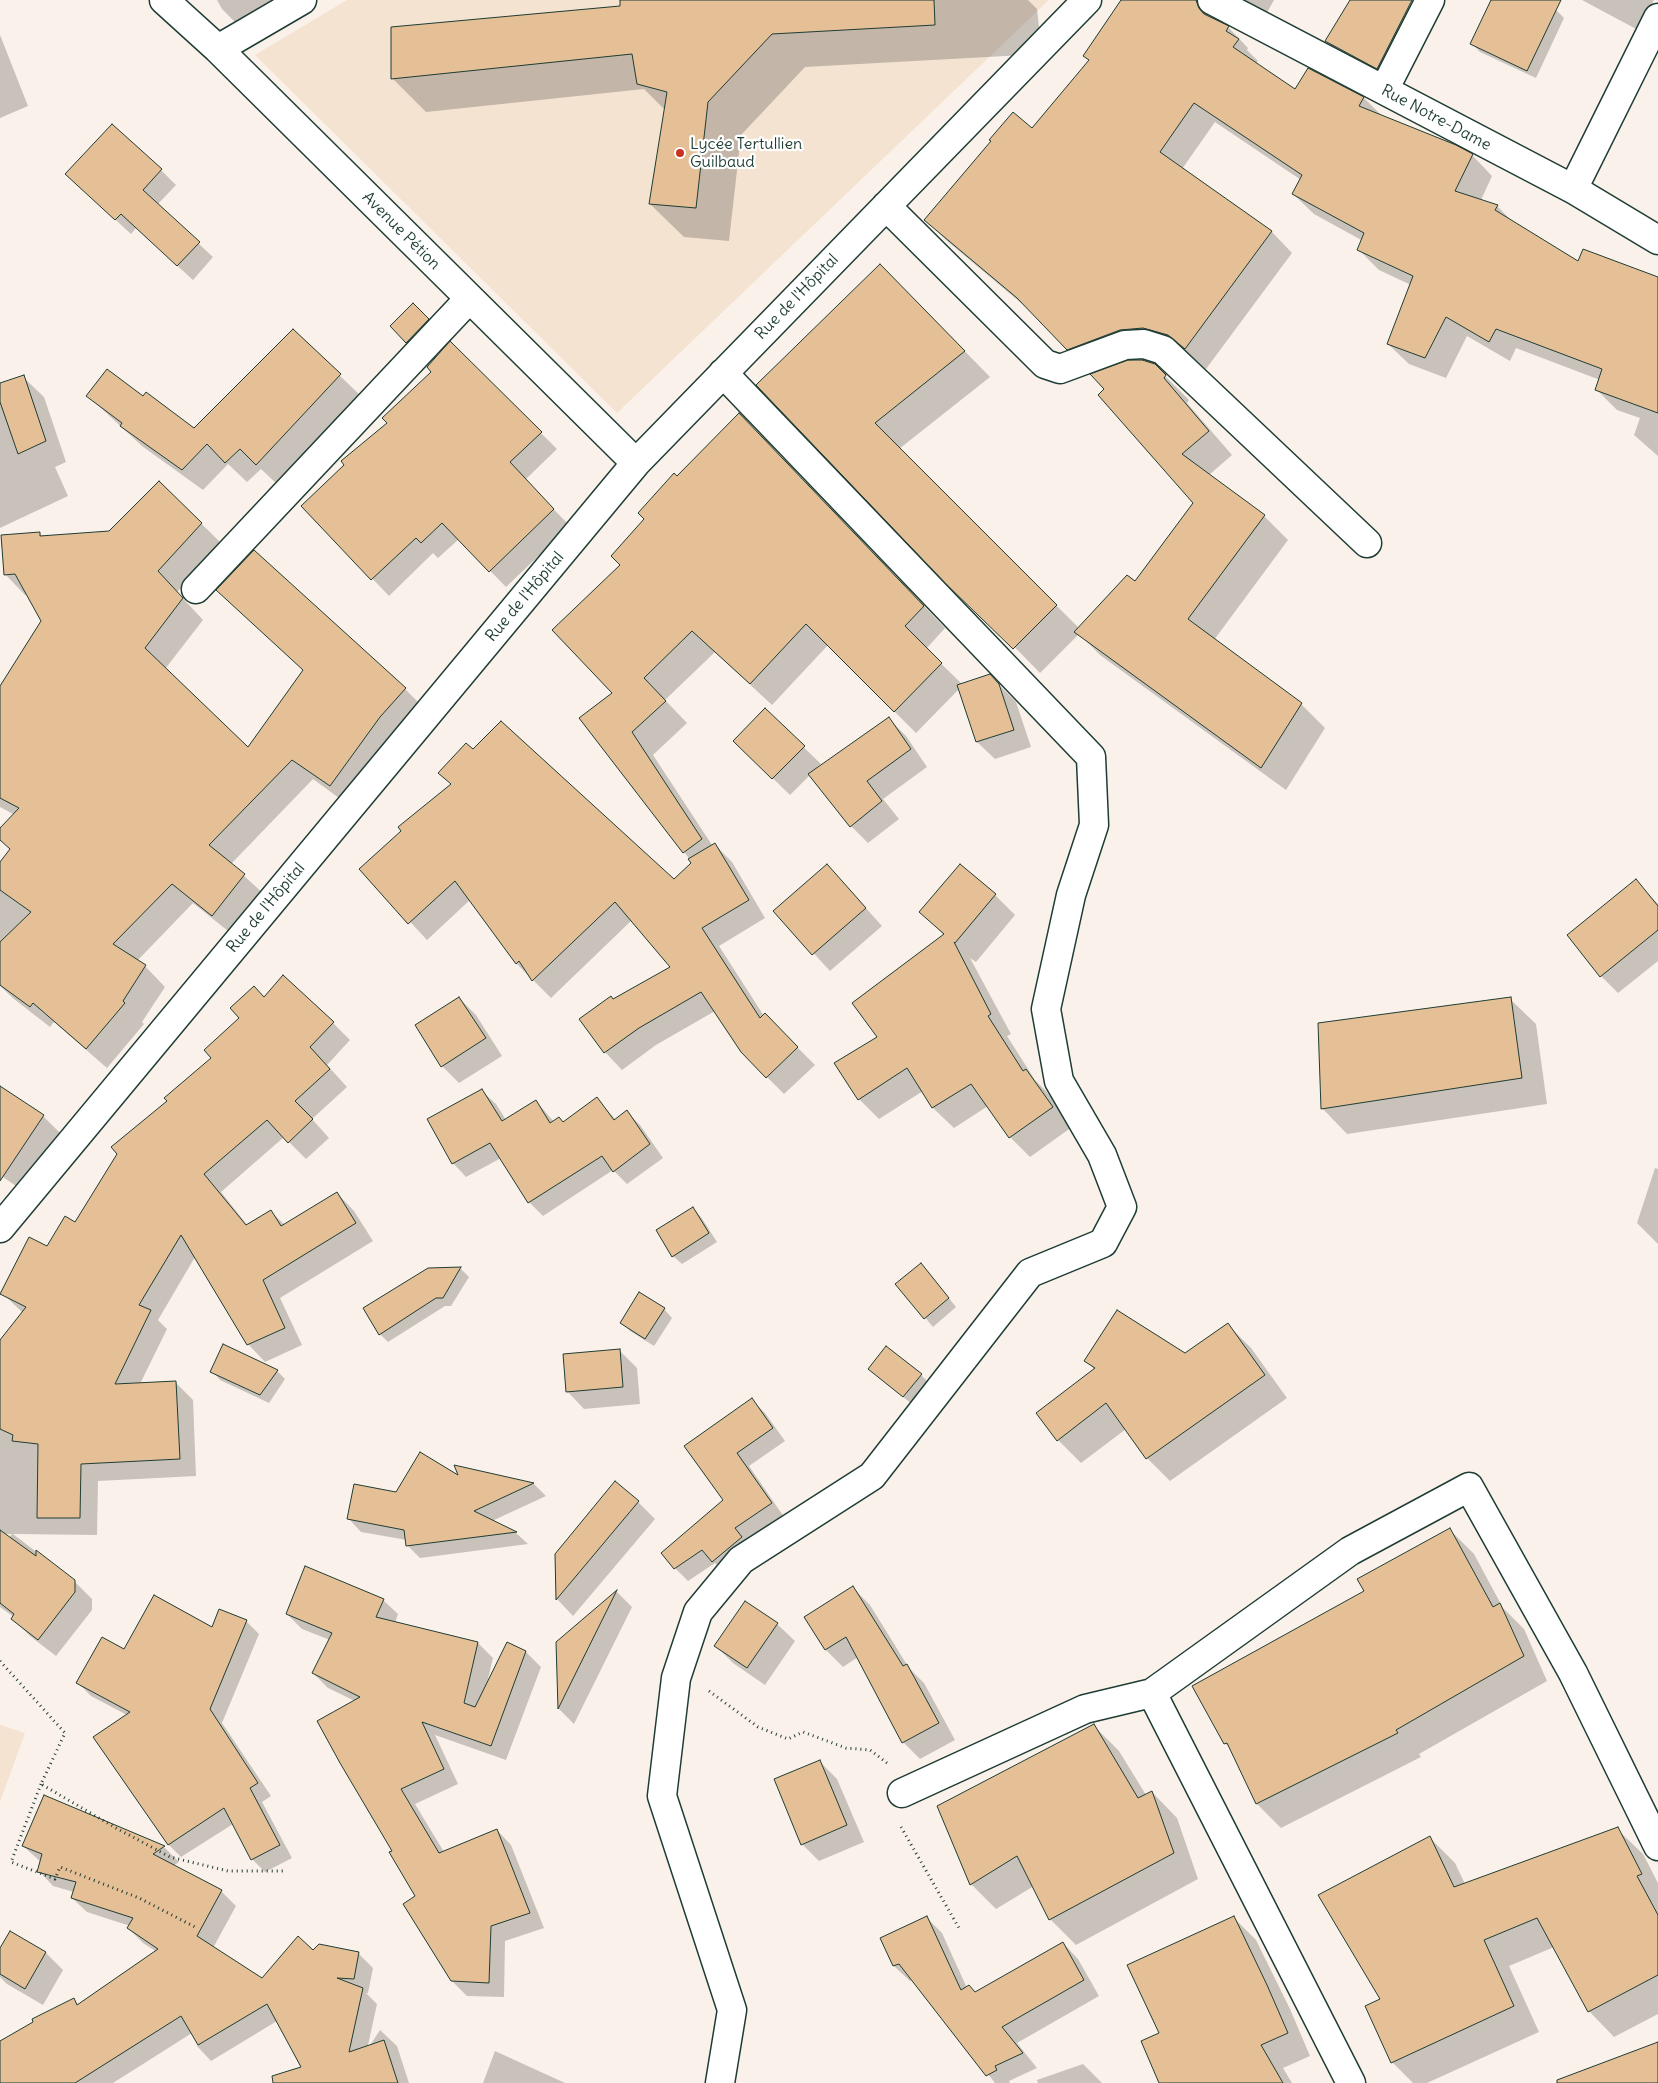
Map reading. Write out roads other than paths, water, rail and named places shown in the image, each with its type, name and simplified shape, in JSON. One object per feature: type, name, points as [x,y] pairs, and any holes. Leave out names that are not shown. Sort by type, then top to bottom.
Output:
[{"type":"street","name":"Avenue Pétion","points":[[164,0],[218,49],[636,463]]},
{"type":"street","points":[[218,49],[302,0]]},
{"type":"street","name":"Rue de l'Hôpital","points":[[0,1228],[636,463],[1088,0]]},
{"type":"street","name":"Rue Notre-Dame","points":[[1212,0],[1573,189],[1658,240]]},
{"type":"street","points":[[1384,90],[1430,0]]},
{"type":"street","points":[[1573,189],[1658,18]]},
{"type":"street","points":[[886,206],[1045,364],[1060,369],[1125,345],[1144,344],[1163,350],[1367,544]]},
{"type":"street","points":[[196,588],[469,299]]},
{"type":"street","points":[[720,2083],[732,2010],[662,1796],[676,1678],[698,1612],[741,1560],[872,1476],[1030,1272],[1103,1243],[1122,1207],[1102,1155],[1059,1081],[1046,1009],[1071,895],[1094,825],[1091,757],[723,373]]},
{"type":"street","points":[[902,1793],[1085,1709],[1152,1693],[1350,1551],[1469,1487],[1573,1673],[1658,1846]]},
{"type":"street","points":[[1152,1693],[1351,2083]]},
{"type":"place","name":"Lycée Tertullien Guilbaud","points":[[680,153]]}]
